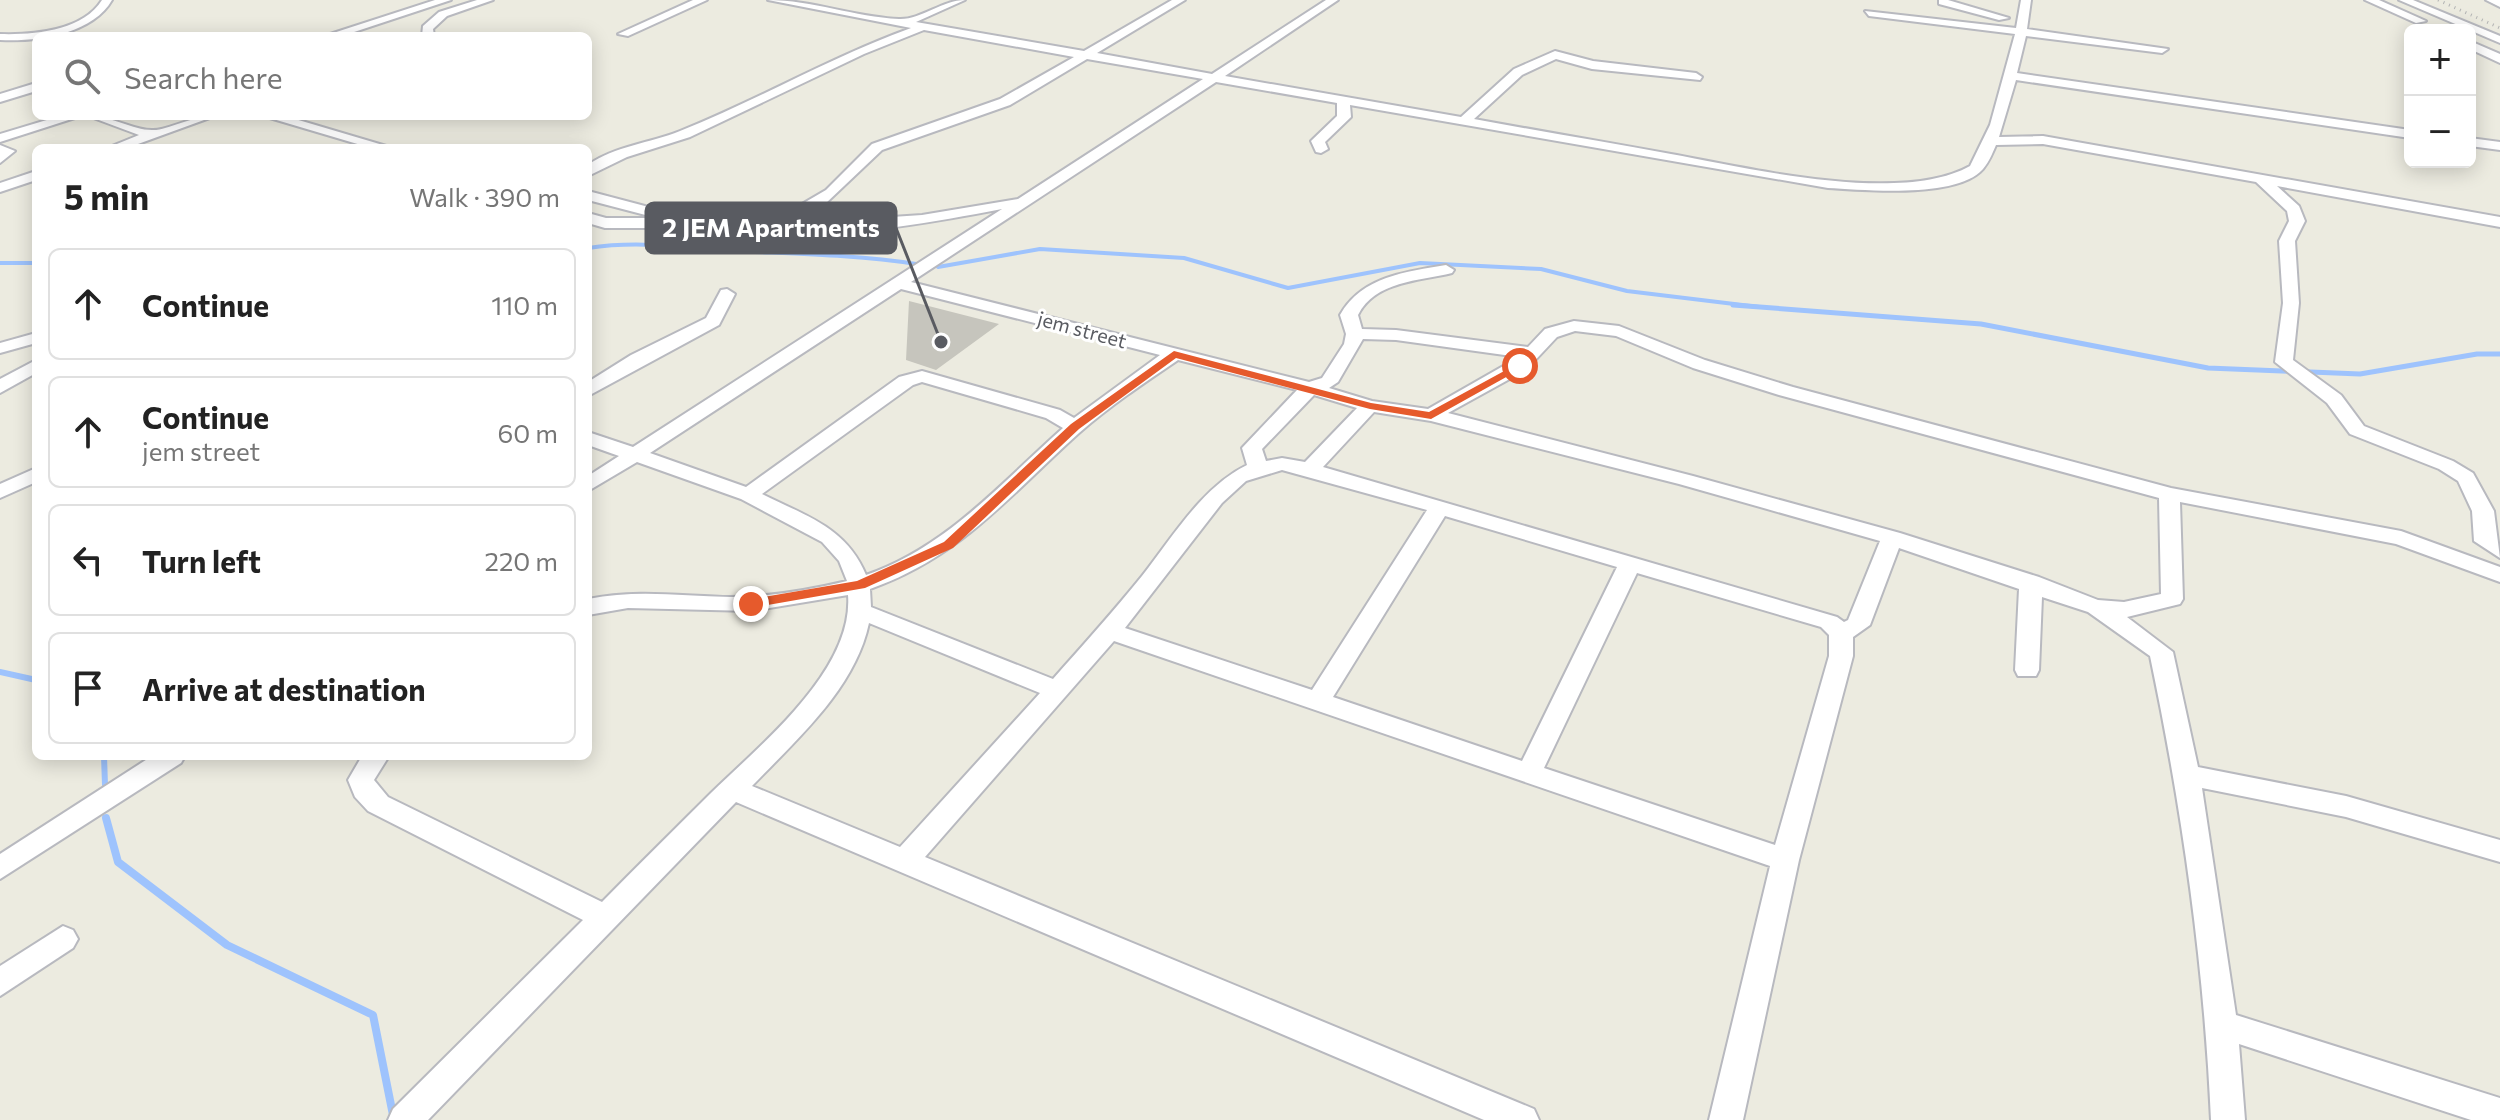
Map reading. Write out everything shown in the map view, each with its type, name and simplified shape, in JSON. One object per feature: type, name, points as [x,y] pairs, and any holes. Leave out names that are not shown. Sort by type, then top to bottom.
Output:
[{"type":"street","points":[[33,32],[80,25],[100,15],[106,0]]},
{"type":"street","points":[[343,32],[445,0],[471,5]]},
{"type":"street","points":[[428,32],[427,28],[437,17],[488,0]]},
{"type":"street","points":[[624,34],[702,0]]},
{"type":"street","points":[[773,0],[1812,183],[1877,186],[1957,178],[1975,170],[1991,141],[2026,0]]},
{"type":"street","points":[[808,6],[824,0]]},
{"type":"street","points":[[902,23],[960,0]]},
{"type":"street","points":[[740,228],[809,210],[842,183],[864,155],[877,147],[995,106],[1180,0]]},
{"type":"street","points":[[592,482],[1333,0]]},
{"type":"street","points":[[2370,0],[2427,24]]},
{"type":"street","points":[[2404,0],[2500,40]]},
{"type":"street","points":[[2491,0],[2500,4]]},
{"type":"street","points":[[1943,2],[2021,26]]},
{"type":"street","points":[[1869,13],[2021,26],[2162,49]]},
{"type":"street","points":[[592,170],[619,156],[680,136],[811,74],[923,27]]},
{"type":"street","points":[[0,37],[32,32]]},
{"type":"street","points":[[2476,47],[2500,59]]},
{"type":"street","points":[[1462,123],[1518,72],[1555,55],[1592,65],[1696,77]]},
{"type":"street","points":[[2009,75],[2404,133]]},
{"type":"street","points":[[0,98],[32,88]]},
{"type":"street","points":[[1321,149],[1318,141],[1344,117],[1343,102]]},
{"type":"street","points":[[0,138],[61,120]]},
{"type":"street","points":[[107,120],[152,135]]},
{"type":"street","points":[[126,144],[196,120]]},
{"type":"street","points":[[284,120],[372,144]]},
{"type":"street","points":[[1991,141],[2043,140],[2500,222]]},
{"type":"street","points":[[2476,143],[2500,146]]},
{"type":"street","points":[[0,149],[8,151],[0,159]]},
{"type":"street","points":[[0,188],[32,176]]},
{"type":"street","points":[[2262,181],[2294,209],[2297,221],[2287,241],[2291,303],[2284,362],[2334,399],[2357,430],[2407,448],[2466,477],[2483,511],[2485,541],[2500,551]]},
{"type":"street","points":[[592,196],[713,229],[787,230],[922,220],[1031,198]]},
{"type":"street","points":[[922,220],[957,246]]},
{"type":"street","points":[[592,222],[685,222]]},
{"type":"street","points":[[1258,468],[1252,448],[1310,388],[1329,382],[1334,376],[1355,334],[1349,315],[1358,302],[1385,283],[1446,270]]},
{"type":"street","name":"jem street","points":[[901,284],[1370,406],[1431,415],[1686,480],[1892,538],[2031,582],[2096,607]]},
{"type":"street","points":[[592,387],[637,359],[713,321],[727,294]]},
{"type":"street","points":[[1431,415],[1520,366],[1542,340],[1562,328],[1619,331],[1699,364],[1786,391],[2169,494],[2401,538],[2500,561]]},
{"type":"street","points":[[1355,334],[1466,343],[1532,353]]},
{"type":"street","points":[[0,348],[32,339]]},
{"type":"street","points":[[592,606],[621,601],[751,604],[860,598],[949,545],[1075,427],[1174,354]]},
{"type":"street","points":[[2,385],[32,367]]},
{"type":"street","points":[[748,495],[906,381],[922,376],[1053,414],[1075,427]]},
{"type":"street","points":[[1310,469],[1370,406]]},
{"type":"street","points":[[410,1115],[805,715],[839,671],[850,648],[860,598],[839,544],[748,495],[592,439]]},
{"type":"street","points":[[906,859],[1110,631],[1215,499],[1239,477],[1258,468],[1282,464],[1310,469],[1829,622],[1841,633],[1841,656],[1785,860],[1726,1120]]},
{"type":"street","points":[[0,492],[32,476]]},
{"type":"street","points":[[2096,607],[2124,610],[2172,599],[2169,494]]},
{"type":"street","points":[[1318,701],[1439,508]]},
{"type":"street","points":[[1841,633],[1858,625],[1892,538]]},
{"type":"street","points":[[2433,547],[2467,565],[2500,575]]},
{"type":"street","points":[[1529,773],[1630,563]]},
{"type":"street","points":[[2027,670],[2031,582]]},
{"type":"street","points":[[860,598],[1056,690]]},
{"type":"street","points":[[2096,607],[2161,652],[2189,776],[2224,1025],[2228,1120]]},
{"type":"street","points":[[1110,631],[1785,860]]},
{"type":"street","points":[[0,868],[166,760]]},
{"type":"street","points":[[374,760],[361,780],[364,790],[378,804],[605,917]]},
{"type":"street","points":[[2189,776],[2245,782],[2381,816],[2500,851]]},
{"type":"street","points":[[733,789],[1522,1120]]},
{"type":"street","points":[[0,983],[63,939]]},
{"type":"street","points":[[2224,1025],[2500,1114]]},
{"type":"building","points":[[909,301],[999,324],[936,370],[906,360]]},
{"type":"waterway","points":[[592,248],[662,245],[916,264]]},
{"type":"waterway","points":[[938,267],[1040,249],[1184,258],[1288,288],[1420,263],[1541,269],[1627,291],[1759,307]]},
{"type":"waterway","points":[[0,263],[32,263]]},
{"type":"waterway","points":[[1733,305],[1759,307]]},
{"type":"waterway","points":[[1759,307],[1981,324],[2208,368],[2360,374],[2477,354],[2500,354]]},
{"type":"waterway","points":[[0,672],[32,679]]},
{"type":"waterway","points":[[104,760],[105,785]]},
{"type":"waterway","points":[[106,818],[118,862],[227,945],[373,1015],[394,1120]]},
{"type":"railway","points":[[2438,0],[2500,28]]},
{"type":"place","name":"2 JEM Apartments","points":[[941,342]]},
{"type":"route","points":[[751,604],[860,585],[949,545],[1075,427],[1140,376],[1174,354],[1347,397],[1370,406],[1431,415],[1520,366]]}]
